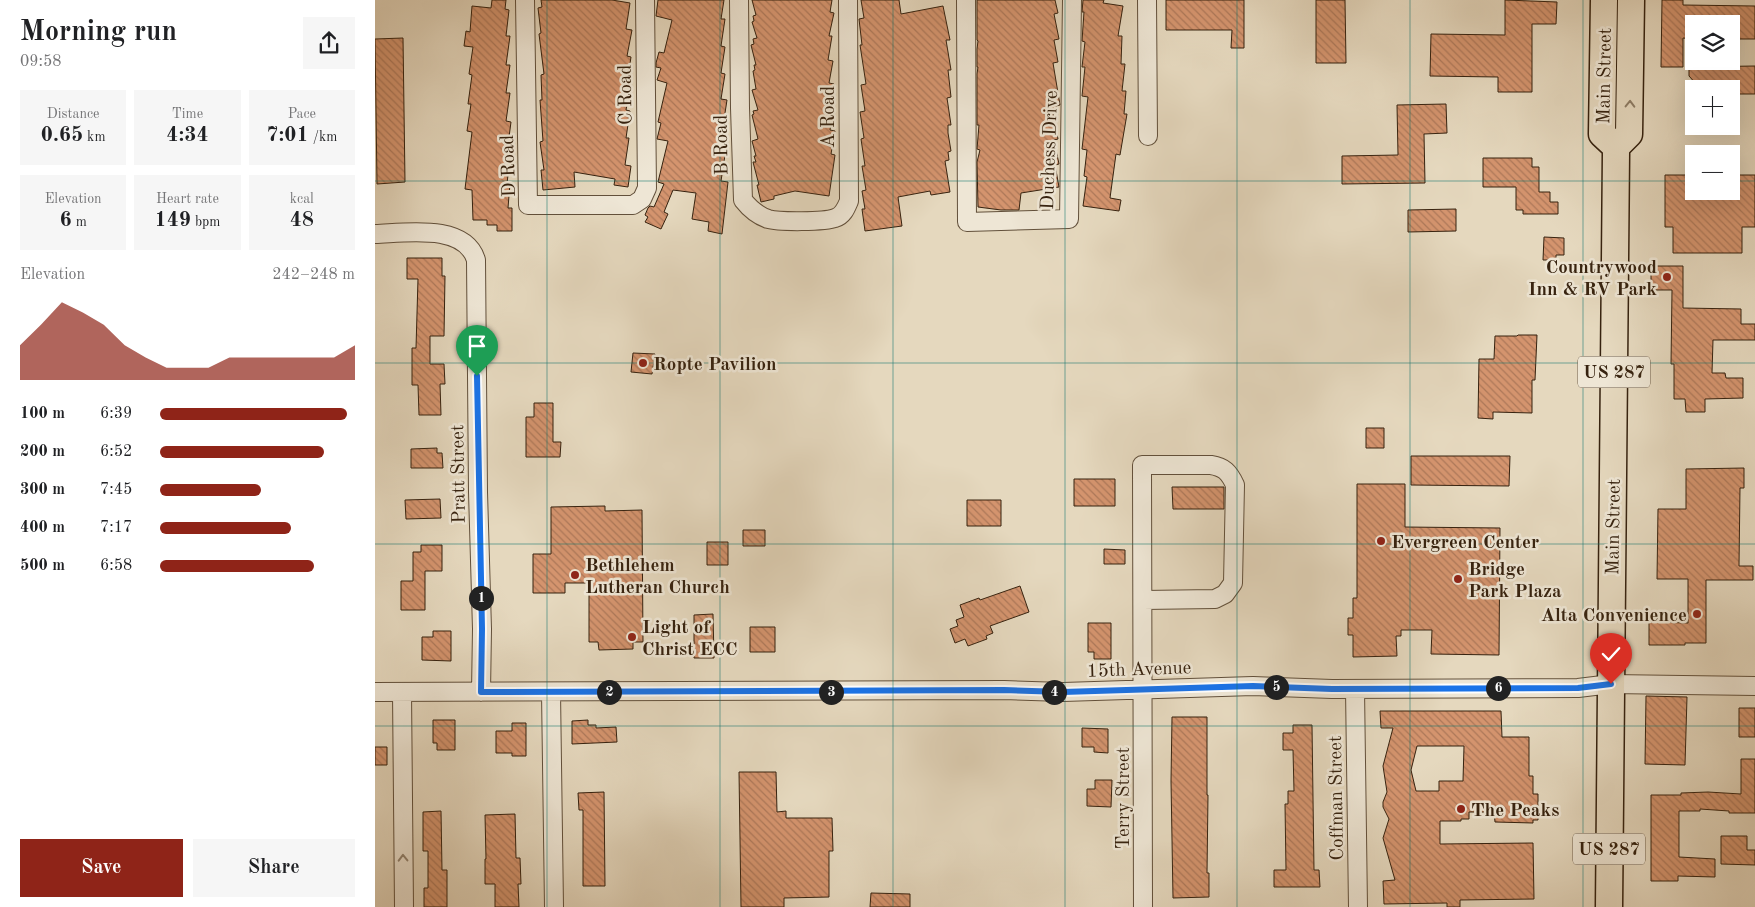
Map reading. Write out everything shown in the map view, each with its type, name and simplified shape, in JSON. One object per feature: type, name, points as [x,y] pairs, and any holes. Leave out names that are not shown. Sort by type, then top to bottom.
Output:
[{"type":"highway","name":"Main Street","points":[[1604,0],[1603,134],[1616,147]]},
{"type":"highway","name":"Main Street","points":[[1609,907],[1616,147],[1629,134],[1631,0]]},
{"type":"street","name":"D Road","points":[[525,0],[528,204],[633,204],[642,199],[647,188]]},
{"type":"street","name":"C Road","points":[[645,0],[647,188]]},
{"type":"street","name":"B Road","points":[[739,0],[743,200],[751,211],[769,219],[825,220]]},
{"type":"street","name":"A Road","points":[[825,220],[836,218],[845,211],[849,201],[848,0]]},
{"type":"street","name":"Duchess Drive","points":[[966,0],[967,222],[1069,219],[1072,0]]},
{"type":"street","points":[[1147,0],[1148,136]]},
{"type":"street","name":"Pratt Street","points":[[375,234],[429,233],[453,236],[464,242],[474,256],[482,629],[481,692]]},
{"type":"street","name":"Terry Street","points":[[1143,600],[1215,598],[1225,594],[1233,584],[1235,484],[1229,472],[1220,466],[1142,465],[1143,907]]},
{"type":"street","name":"15th Avenue","points":[[375,692],[1004,690],[1063,692],[1253,686],[1355,689],[1578,688],[1611,684],[1755,686]]},
{"type":"street","name":"Coffman Street","points":[[1355,689],[1358,907]]},
{"type":"street","points":[[402,692],[404,907]]},
{"type":"street","points":[[551,692],[554,907]]},
{"type":"building","points":[[492,0],[506,0],[505,9],[509,10],[506,36],[510,36],[506,65],[510,65],[506,93],[510,93],[506,121],[511,122],[507,152],[511,152],[507,183],[510,183],[508,208],[512,208],[512,231],[497,231],[497,225],[487,225],[487,220],[473,220],[472,190],[465,189],[472,132],[467,131],[471,104],[468,104],[472,75],[469,74],[473,47],[464,46],[466,31],[470,32],[472,6],[491,8]]},
{"type":"building","points":[[541,0],[612,0],[630,3],[626,29],[632,30],[627,56],[631,57],[627,83],[631,83],[626,110],[630,111],[625,165],[631,166],[628,187],[614,185],[615,179],[574,172],[575,187],[543,190],[541,170],[544,170],[540,142],[543,141],[540,100],[542,100],[541,75],[544,74],[538,8],[542,7]]},
{"type":"building","points":[[658,0],[724,0],[721,19],[725,19],[721,46],[725,47],[721,73],[725,74],[721,99],[727,100],[723,126],[726,126],[721,154],[725,155],[721,181],[728,182],[722,234],[708,231],[709,222],[692,219],[696,193],[673,190],[664,212],[668,214],[661,229],[645,222],[648,217],[645,215],[648,208],[650,206],[654,207],[664,184],[658,182],[668,141],[657,139],[661,123],[658,122],[667,83],[657,80],[661,68],[656,67],[656,63],[659,52],[664,53],[672,20],[656,16]]},
{"type":"building","points":[[752,0],[832,0],[830,12],[834,13],[829,36],[832,36],[828,60],[833,61],[829,83],[834,84],[830,130],[835,131],[831,154],[835,155],[829,196],[795,191],[774,196],[774,199],[761,202],[753,162],[756,162],[754,156],[756,156],[752,141],[758,139],[752,115],[754,114],[753,111],[758,110],[752,90],[756,89],[753,71],[755,70],[754,65],[756,65],[751,45],[754,44],[753,39],[757,38],[752,22],[754,21],[753,16],[756,15]]},
{"type":"building","points":[[861,0],[899,0],[901,14],[943,6],[950,40],[946,40],[951,70],[948,70],[951,97],[947,98],[951,125],[948,125],[948,133],[951,151],[948,152],[949,160],[945,161],[950,192],[931,195],[930,191],[898,197],[902,226],[865,231],[862,209],[865,209],[862,191],[866,190],[862,166],[865,166],[861,139],[864,138],[860,112],[865,111],[861,85],[866,84],[860,45],[862,45],[859,19],[864,18]]},
{"type":"building","points":[[977,0],[1055,0],[1058,13],[1054,14],[1059,39],[1054,40],[1058,62],[1053,63],[1060,105],[1056,106],[1057,113],[1053,114],[1058,139],[1054,140],[1059,164],[1055,165],[1059,187],[1021,193],[1019,210],[978,207],[977,162],[980,150],[977,149],[979,125],[977,125]]},
{"type":"building","points":[[1083,0],[1104,0],[1103,3],[1123,6],[1118,36],[1122,36],[1121,64],[1125,64],[1122,91],[1126,91],[1124,114],[1127,114],[1120,155],[1116,154],[1110,198],[1121,200],[1119,211],[1083,206],[1087,177],[1084,176],[1087,150],[1082,149],[1088,97],[1082,96],[1085,67],[1082,67],[1085,42],[1082,41]]},
{"type":"building","points":[[1166,0],[1244,0],[1244,48],[1231,48],[1232,30],[1166,30]]},
{"type":"building","points":[[1316,0],[1345,0],[1346,63],[1316,63]]},
{"type":"building","points":[[1505,0],[1557,2],[1556,24],[1532,24],[1532,92],[1498,92],[1498,77],[1430,76],[1431,34],[1505,35]]},
{"type":"building","points":[[1662,0],[1683,0],[1683,5],[1755,6],[1755,39],[1740,39],[1740,15],[1685,15],[1683,67],[1661,67]]},
{"type":"building","points":[[403,38],[405,182],[377,184],[375,39]]},
{"type":"building","points":[[1740,66],[1755,66],[1755,94],[1740,94],[1740,80],[1693,80],[1689,76],[1689,70],[1740,70]]},
{"type":"building","points":[[1446,104],[1447,133],[1424,134],[1425,183],[1342,184],[1342,156],[1398,155],[1397,105]]},
{"type":"building","points":[[1483,158],[1532,158],[1532,167],[1539,167],[1539,192],[1550,192],[1550,202],[1558,202],[1558,214],[1523,214],[1523,210],[1516,210],[1516,187],[1483,187]]},
{"type":"building","points":[[1665,175],[1685,175],[1685,200],[1740,200],[1740,175],[1755,175],[1755,227],[1742,227],[1742,253],[1673,253],[1673,227],[1665,227]]},
{"type":"building","points":[[1456,209],[1456,231],[1408,232],[1408,210]]},
{"type":"building","points":[[1544,237],[1564,238],[1564,255],[1556,255],[1556,260],[1543,260]]},
{"type":"building","points":[[407,258],[442,258],[442,276],[445,276],[444,336],[430,336],[430,364],[444,364],[445,384],[440,384],[441,415],[419,415],[418,385],[412,385],[412,348],[416,348],[418,279],[407,279]]},
{"type":"building","points":[[1651,266],[1683,266],[1683,308],[1741,309],[1741,324],[1755,324],[1755,340],[1713,340],[1712,373],[1725,373],[1726,378],[1743,378],[1743,398],[1705,399],[1705,412],[1686,412],[1685,399],[1674,399],[1674,364],[1671,364],[1672,290],[1651,290]]},
{"type":"building","points":[[1537,335],[1535,380],[1532,380],[1532,413],[1493,412],[1493,419],[1478,418],[1479,359],[1494,359],[1495,336]]},
{"type":"building","name":"Ropte Pavilion","points":[[633,353],[655,354],[652,374],[631,372]]},
{"type":"building","points":[[534,403],[553,403],[553,442],[561,442],[560,457],[526,457],[526,417],[534,417]]},
{"type":"building","points":[[1366,428],[1384,428],[1384,448],[1366,448]]},
{"type":"building","points":[[437,448],[437,453],[442,453],[443,468],[411,468],[411,449]]},
{"type":"building","points":[[1411,456],[1510,456],[1509,486],[1411,485]]},
{"type":"building","points":[[1744,468],[1744,488],[1740,488],[1739,566],[1753,566],[1753,580],[1706,580],[1706,643],[1649,645],[1649,622],[1688,623],[1688,579],[1657,579],[1658,509],[1686,509],[1686,469]]},
{"type":"building","points":[[1074,479],[1115,479],[1115,506],[1074,506]]},
{"type":"building","points":[[1357,484],[1405,484],[1405,527],[1500,528],[1499,655],[1431,654],[1432,630],[1401,630],[1401,636],[1396,636],[1397,656],[1353,657],[1353,635],[1348,635],[1348,618],[1353,618],[1353,598],[1357,598]]},
{"type":"building","points":[[1172,487],[1224,487],[1224,509],[1173,509]]},
{"type":"building","points":[[440,499],[441,518],[406,519],[405,500]]},
{"type":"building","points":[[967,500],[1001,500],[1001,526],[967,526]]},
{"type":"building","points":[[605,506],[605,511],[642,510],[643,642],[633,642],[633,649],[599,650],[598,642],[589,642],[589,583],[565,583],[565,593],[533,593],[533,554],[551,554],[551,507]]},
{"type":"building","points":[[743,530],[765,530],[765,546],[743,546]]},
{"type":"building","points":[[707,542],[728,542],[728,565],[707,565]]},
{"type":"building","points":[[421,545],[442,545],[442,571],[425,571],[425,610],[401,610],[401,581],[413,581],[413,552],[421,552]]},
{"type":"building","points":[[1104,549],[1125,550],[1125,564],[1104,564]]},
{"type":"building","points":[[1020,586],[1029,612],[990,626],[993,633],[986,636],[987,639],[968,646],[965,639],[955,643],[950,629],[958,626],[956,620],[964,617],[960,605]]},
{"type":"building","points":[[713,614],[714,658],[694,658],[694,615]]},
{"type":"building","points":[[1088,623],[1111,623],[1111,659],[1094,659],[1094,652],[1088,652]]},
{"type":"building","points":[[750,627],[775,627],[775,652],[750,652]]},
{"type":"building","points":[[433,631],[451,631],[451,661],[422,660],[422,637],[433,637]]},
{"type":"building","points":[[1646,696],[1687,697],[1685,765],[1645,764]]},
{"type":"building","points":[[1739,708],[1755,708],[1755,737],[1739,737]]},
{"type":"building","name":"The Peaks","points":[[1380,711],[1501,711],[1502,737],[1529,737],[1529,776],[1533,776],[1533,794],[1538,794],[1538,820],[1533,820],[1533,823],[1495,822],[1494,812],[1469,812],[1469,819],[1440,821],[1440,844],[1533,843],[1534,899],[1460,900],[1460,907],[1447,907],[1447,903],[1384,904],[1383,881],[1395,880],[1383,838],[1389,819],[1383,807],[1387,792],[1383,766],[1393,728],[1381,728]],"holes":[[[1417,746],[1464,746],[1463,781],[1439,781],[1439,791],[1416,791],[1411,770]]]},
{"type":"building","points":[[1172,717],[1207,717],[1207,873],[1209,873],[1209,897],[1173,898]]},
{"type":"building","points":[[433,720],[455,720],[455,750],[437,750],[437,743],[433,743]]},
{"type":"building","points":[[588,720],[588,725],[596,725],[596,728],[616,727],[617,742],[572,744],[572,721]]},
{"type":"building","points":[[512,723],[526,723],[526,756],[512,756],[512,753],[496,753],[496,731],[512,731]]},
{"type":"building","points":[[1293,725],[1312,725],[1314,870],[1319,870],[1320,887],[1274,887],[1274,870],[1286,870],[1285,804],[1288,804],[1288,791],[1294,791],[1293,750],[1283,750],[1283,733],[1293,733]]},
{"type":"building","points":[[1082,728],[1108,729],[1108,753],[1094,752],[1094,747],[1082,747]]},
{"type":"building","points":[[375,747],[387,747],[387,765],[375,765]]},
{"type":"building","points":[[1741,759],[1755,759],[1755,813],[1729,813],[1729,811],[1700,809],[1700,811],[1679,811],[1679,857],[1715,859],[1715,877],[1678,876],[1678,881],[1651,881],[1651,795],[1681,795],[1681,793],[1708,792],[1741,794]]},
{"type":"building","points":[[739,772],[776,772],[777,812],[786,811],[786,818],[832,818],[833,851],[829,851],[829,897],[784,898],[784,907],[741,907]]},
{"type":"building","points":[[1095,780],[1112,780],[1111,807],[1087,806],[1087,789],[1095,789]]},
{"type":"building","points":[[604,792],[605,886],[583,886],[583,810],[579,810],[578,793]]},
{"type":"building","points":[[441,811],[442,870],[447,870],[447,907],[424,907],[424,888],[428,888],[428,851],[423,851],[423,812]]},
{"type":"building","points":[[515,814],[516,858],[520,858],[521,884],[518,884],[519,907],[495,907],[495,884],[485,884],[485,815]]},
{"type":"building","points":[[1721,836],[1747,836],[1747,850],[1755,850],[1755,865],[1721,864]]},
{"type":"building","points":[[871,893],[910,894],[910,907],[870,907]]},
{"type":"place","name":"Countrywood Inn & RV Park","points":[[1667,277]]},
{"type":"place","name":"Ropte Pavilion","points":[[643,363]]},
{"type":"place","name":"Evergreen Center","points":[[1381,541]]},
{"type":"place","name":"Bethlehem Lutheran Church","points":[[575,575]]},
{"type":"place","name":"Bridge Park Plaza","points":[[1458,579]]},
{"type":"place","name":"Alta Convenience","points":[[1697,614]]},
{"type":"place","name":"Light of Christ ECC","points":[[632,637]]},
{"type":"place","name":"The Peaks","points":[[1461,809]]},
{"type":"route","points":[[477,376],[482,629],[481,692],[1004,690],[1063,692],[1253,686],[1332,689],[1578,688],[1611,684]]}]
